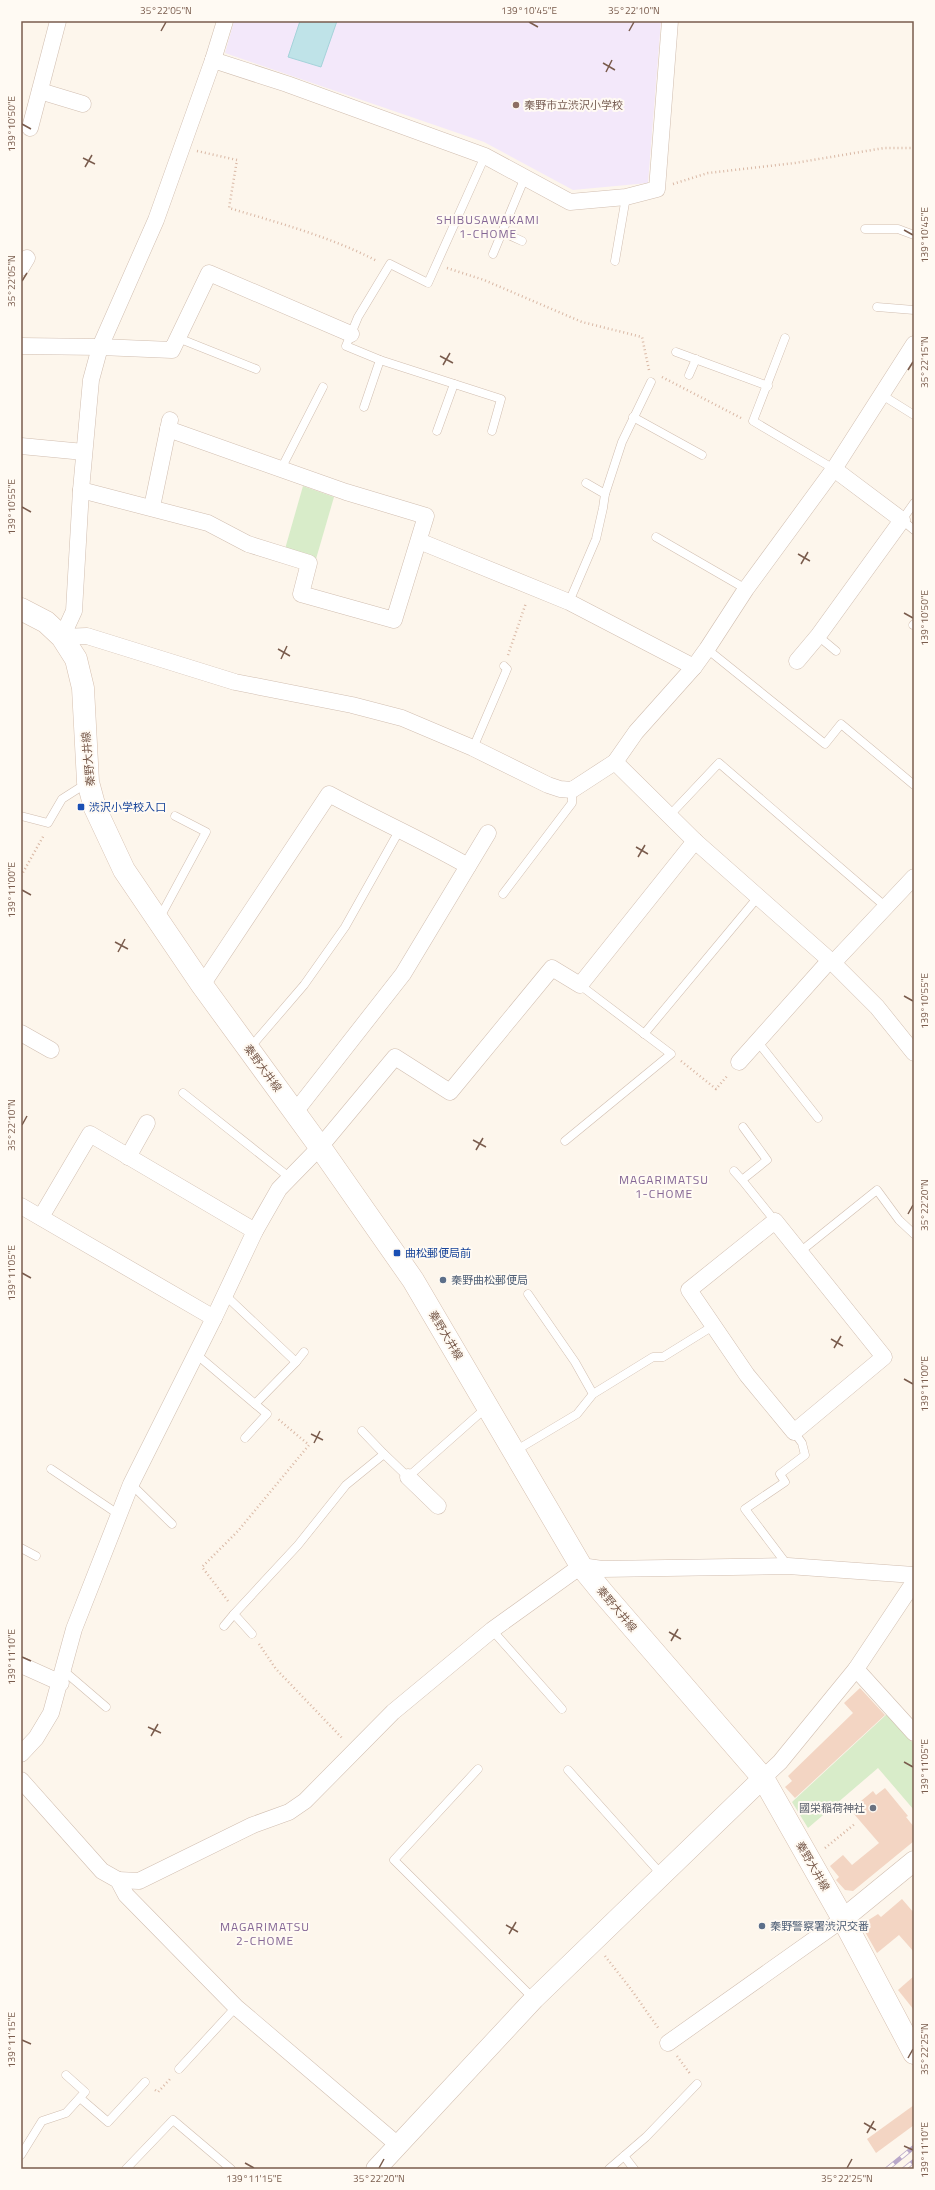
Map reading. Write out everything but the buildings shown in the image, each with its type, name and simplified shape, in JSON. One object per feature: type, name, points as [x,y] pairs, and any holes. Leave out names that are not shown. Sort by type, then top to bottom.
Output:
[{"type":"main road","name":"秦野大井線","points":[[21,610],[46,622],[62,636],[76,659],[83,688],[88,782],[95,808],[124,870],[202,985],[295,1112],[413,1280],[489,1406],[581,1566],[602,1594],[763,1778],[843,1919],[914,2053]]},
{"type":"street","points":[[225,21],[213,60],[156,220],[100,347],[91,380],[81,490],[74,612],[62,636],[86,636],[235,682],[352,705],[402,718],[473,748],[548,785],[560,789],[572,790],[615,762],[636,732],[694,667],[746,589],[834,469],[914,344]]},
{"type":"street","points":[[213,60],[287,84],[486,156],[570,202],[626,197],[657,190],[670,21]]},
{"type":"street","points":[[30,128],[40,91],[53,25]]},
{"type":"street","points":[[40,91],[83,104]]},
{"type":"street","points":[[21,346],[172,350],[209,273],[351,334]]},
{"type":"street","points":[[81,490],[152,507],[208,523],[248,544],[309,563],[301,594],[394,620],[426,516],[346,492],[281,469],[169,424],[152,507]]},
{"type":"street","points":[[21,446],[84,452]]},
{"type":"street","points":[[797,661],[908,525],[834,469]]},
{"type":"street","points":[[419,541],[532,585],[569,602],[694,667]]},
{"type":"street","points":[[615,762],[695,841],[832,961],[877,1007],[914,1053]]},
{"type":"street","points":[[202,985],[329,794],[399,831],[429,844],[468,866]]},
{"type":"street","points":[[295,1112],[403,974],[488,833]]},
{"type":"street","points":[[21,1754],[36,1738],[51,1712],[62,1677],[74,1629],[130,1484],[214,1318],[255,1231],[279,1189],[289,1177],[320,1147],[395,1057],[450,1092],[552,968],[580,985],[695,841]]},
{"type":"street","points":[[739,1062],[832,961],[914,877]]},
{"type":"street","points":[[21,1033],[51,1050]]},
{"type":"street","points":[[128,1157],[147,1123]]},
{"type":"street","points":[[41,1216],[90,1134],[255,1231]]},
{"type":"street","points":[[21,1206],[41,1216],[214,1318]]},
{"type":"street","points":[[775,1221],[801,1251],[884,1357],[794,1432],[747,1375],[689,1290],[775,1221]]},
{"type":"street","points":[[408,1477],[438,1506]]},
{"type":"street","points":[[21,1780],[102,1871],[118,1880],[140,1881],[253,1825],[289,1812],[305,1801],[393,1712],[492,1630],[581,1566],[602,1569],[788,1566],[914,1575]]},
{"type":"street","points":[[376,2169],[534,1999],[661,1874],[780,1762],[856,1669],[886,1627],[914,1582]]},
{"type":"street","points":[[21,1665],[62,1677]]},
{"type":"street","points":[[856,1669],[914,1733]]},
{"type":"street","points":[[668,2043],[843,1919],[914,1861]]},
{"type":"street","points":[[118,1880],[126,1896],[236,2007],[398,2145]]},
{"type":"lane","points":[[486,156],[438,265],[428,284],[390,264],[358,317],[346,346],[380,360],[501,399],[492,431]]},
{"type":"lane","points":[[493,254],[525,177]]},
{"type":"lane","points":[[615,261],[626,197]]},
{"type":"lane","points":[[865,229],[898,229],[914,235]]},
{"type":"lane","points":[[502,232],[522,241]]},
{"type":"lane","points":[[877,307],[914,310]]},
{"type":"lane","points":[[178,338],[256,369]]},
{"type":"lane","points":[[785,338],[768,386],[753,421],[834,469]]},
{"type":"lane","points":[[676,352],[768,386]]},
{"type":"lane","points":[[689,375],[696,359]]},
{"type":"lane","points":[[364,407],[380,360]]},
{"type":"lane","points":[[569,602],[596,539],[605,494],[622,442],[633,417],[652,382]]},
{"type":"lane","points":[[437,431],[454,384]]},
{"type":"lane","points":[[281,469],[323,387]]},
{"type":"lane","points":[[882,394],[914,415]]},
{"type":"lane","points":[[633,417],[702,455]]},
{"type":"lane","points":[[586,483],[605,494]]},
{"type":"lane","points":[[908,525],[914,503]]},
{"type":"lane","points":[[656,537],[746,589]]},
{"type":"lane","points":[[818,636],[836,651]]},
{"type":"lane","points":[[707,649],[825,744],[841,724],[914,786]]},
{"type":"lane","points":[[473,748],[507,668],[504,666]]},
{"type":"lane","points":[[669,816],[719,763],[886,907]]},
{"type":"lane","points":[[21,816],[48,823],[62,799],[88,782]]},
{"type":"lane","points":[[504,894],[572,803],[572,790]]},
{"type":"lane","points":[[158,920],[206,832],[175,816]]},
{"type":"lane","points":[[248,1049],[304,985],[345,927],[399,831]]},
{"type":"lane","points":[[644,1034],[758,897]]},
{"type":"lane","points":[[565,1141],[672,1054],[580,985]]},
{"type":"lane","points":[[757,1041],[818,1118]]},
{"type":"lane","points":[[183,1093],[289,1177]]},
{"type":"lane","points":[[742,1180],[766,1160],[743,1127]]},
{"type":"lane","points":[[734,1171],[775,1221]]},
{"type":"lane","points":[[801,1251],[877,1190],[899,1220],[914,1234]]},
{"type":"lane","points":[[528,1294],[576,1362],[593,1394]]},
{"type":"lane","points":[[225,1295],[296,1362]]},
{"type":"lane","points":[[515,1451],[577,1414],[593,1394],[653,1357],[663,1357],[713,1326]]},
{"type":"lane","points":[[255,1404],[304,1352]]},
{"type":"lane","points":[[196,1354],[267,1414],[245,1438]]},
{"type":"lane","points":[[362,1431],[408,1477],[462,1427],[489,1406]]},
{"type":"lane","points":[[788,1566],[745,1509],[785,1482],[780,1474],[805,1455],[802,1443],[794,1432]]},
{"type":"lane","points":[[224,1626],[298,1545],[346,1485],[384,1454]]},
{"type":"lane","points":[[51,1469],[118,1514]]},
{"type":"lane","points":[[130,1484],[172,1524]]},
{"type":"lane","points":[[21,1548],[36,1556]]},
{"type":"lane","points":[[235,1613],[252,1634]]},
{"type":"lane","points":[[492,1630],[562,1709]]},
{"type":"lane","points":[[62,1677],[106,1707]]},
{"type":"lane","points":[[478,1769],[394,1860],[534,1999]]},
{"type":"lane","points":[[568,1770],[661,1874]]},
{"type":"lane","points":[[179,2069],[236,2007]]},
{"type":"lane","points":[[21,2155],[42,2121],[66,2113],[85,2092],[66,2075]]},
{"type":"lane","points":[[80,2098],[108,2122],[145,2082]]},
{"type":"lane","points":[[609,2169],[646,2137],[697,2084]]},
{"type":"lane","points":[[126,2169],[173,2120],[231,2169]]},
{"type":"lane","points":[[624,2156],[634,2169]]},
{"type":"path","points":[[181,147],[237,160],[229,208],[301,229],[359,251],[389,267]]},
{"type":"path","points":[[657,190],[708,172],[795,164],[884,148],[914,148]]},
{"type":"path","points":[[438,265],[484,280],[582,322],[642,337]]},
{"type":"path","points":[[504,666],[532,585]]},
{"type":"path","points":[[21,876],[46,830],[48,823]]},
{"type":"path","points":[[672,1054],[716,1089],[739,1062]]},
{"type":"path","points":[[235,1613],[202,1567],[238,1531],[309,1445],[273,1415],[267,1414]]},
{"type":"path","points":[[252,1634],[276,1669],[354,1751]]},
{"type":"path","points":[[823,1849],[856,1823]]},
{"type":"path","points":[[593,1941],[630,1988],[697,2084]]},
{"type":"path","points":[[145,2082],[158,2092],[179,2069]]},
{"type":"shaded area","name":"秦野市立渋沢小学校","points":[[234,21],[661,21],[648,183],[573,190],[484,142],[225,53]]},
{"type":"green space","points":[[303,486],[334,497],[316,559],[285,549]]},
{"type":"green space","points":[[887,1714],[914,1744],[914,1810],[878,1768],[808,1828],[792,1802]]},
{"type":"water","points":[[300,21],[337,21],[321,67],[288,57]]},
{"type":"railway","points":[[887,2169],[914,2147]]},
{"type":"railway","points":[[904,2169],[914,2161]]},
{"type":"place","name":"秦野市立渋沢小学校","points":[[516,105]]},
{"type":"place","name":"渋沢小学校入口","points":[[81,807]]},
{"type":"place","name":"曲松郵便局前","points":[[397,1253]]},
{"type":"place","name":"秦野曲松郵便局","points":[[443,1280]]},
{"type":"place","name":"國栄稲荷神社","points":[[873,1808]]},
{"type":"place","name":"秦野警察署渋沢交番","points":[[762,1926]]},
{"type":"district","name":"SHIBUSAWAKAMI 1-CHOME","points":[[488,227]]},
{"type":"district","name":"MAGARIMATSU 1-CHOME","points":[[664,1187]]},
{"type":"district","name":"MAGARIMATSU 2-CHOME","points":[[265,1934]]}]
